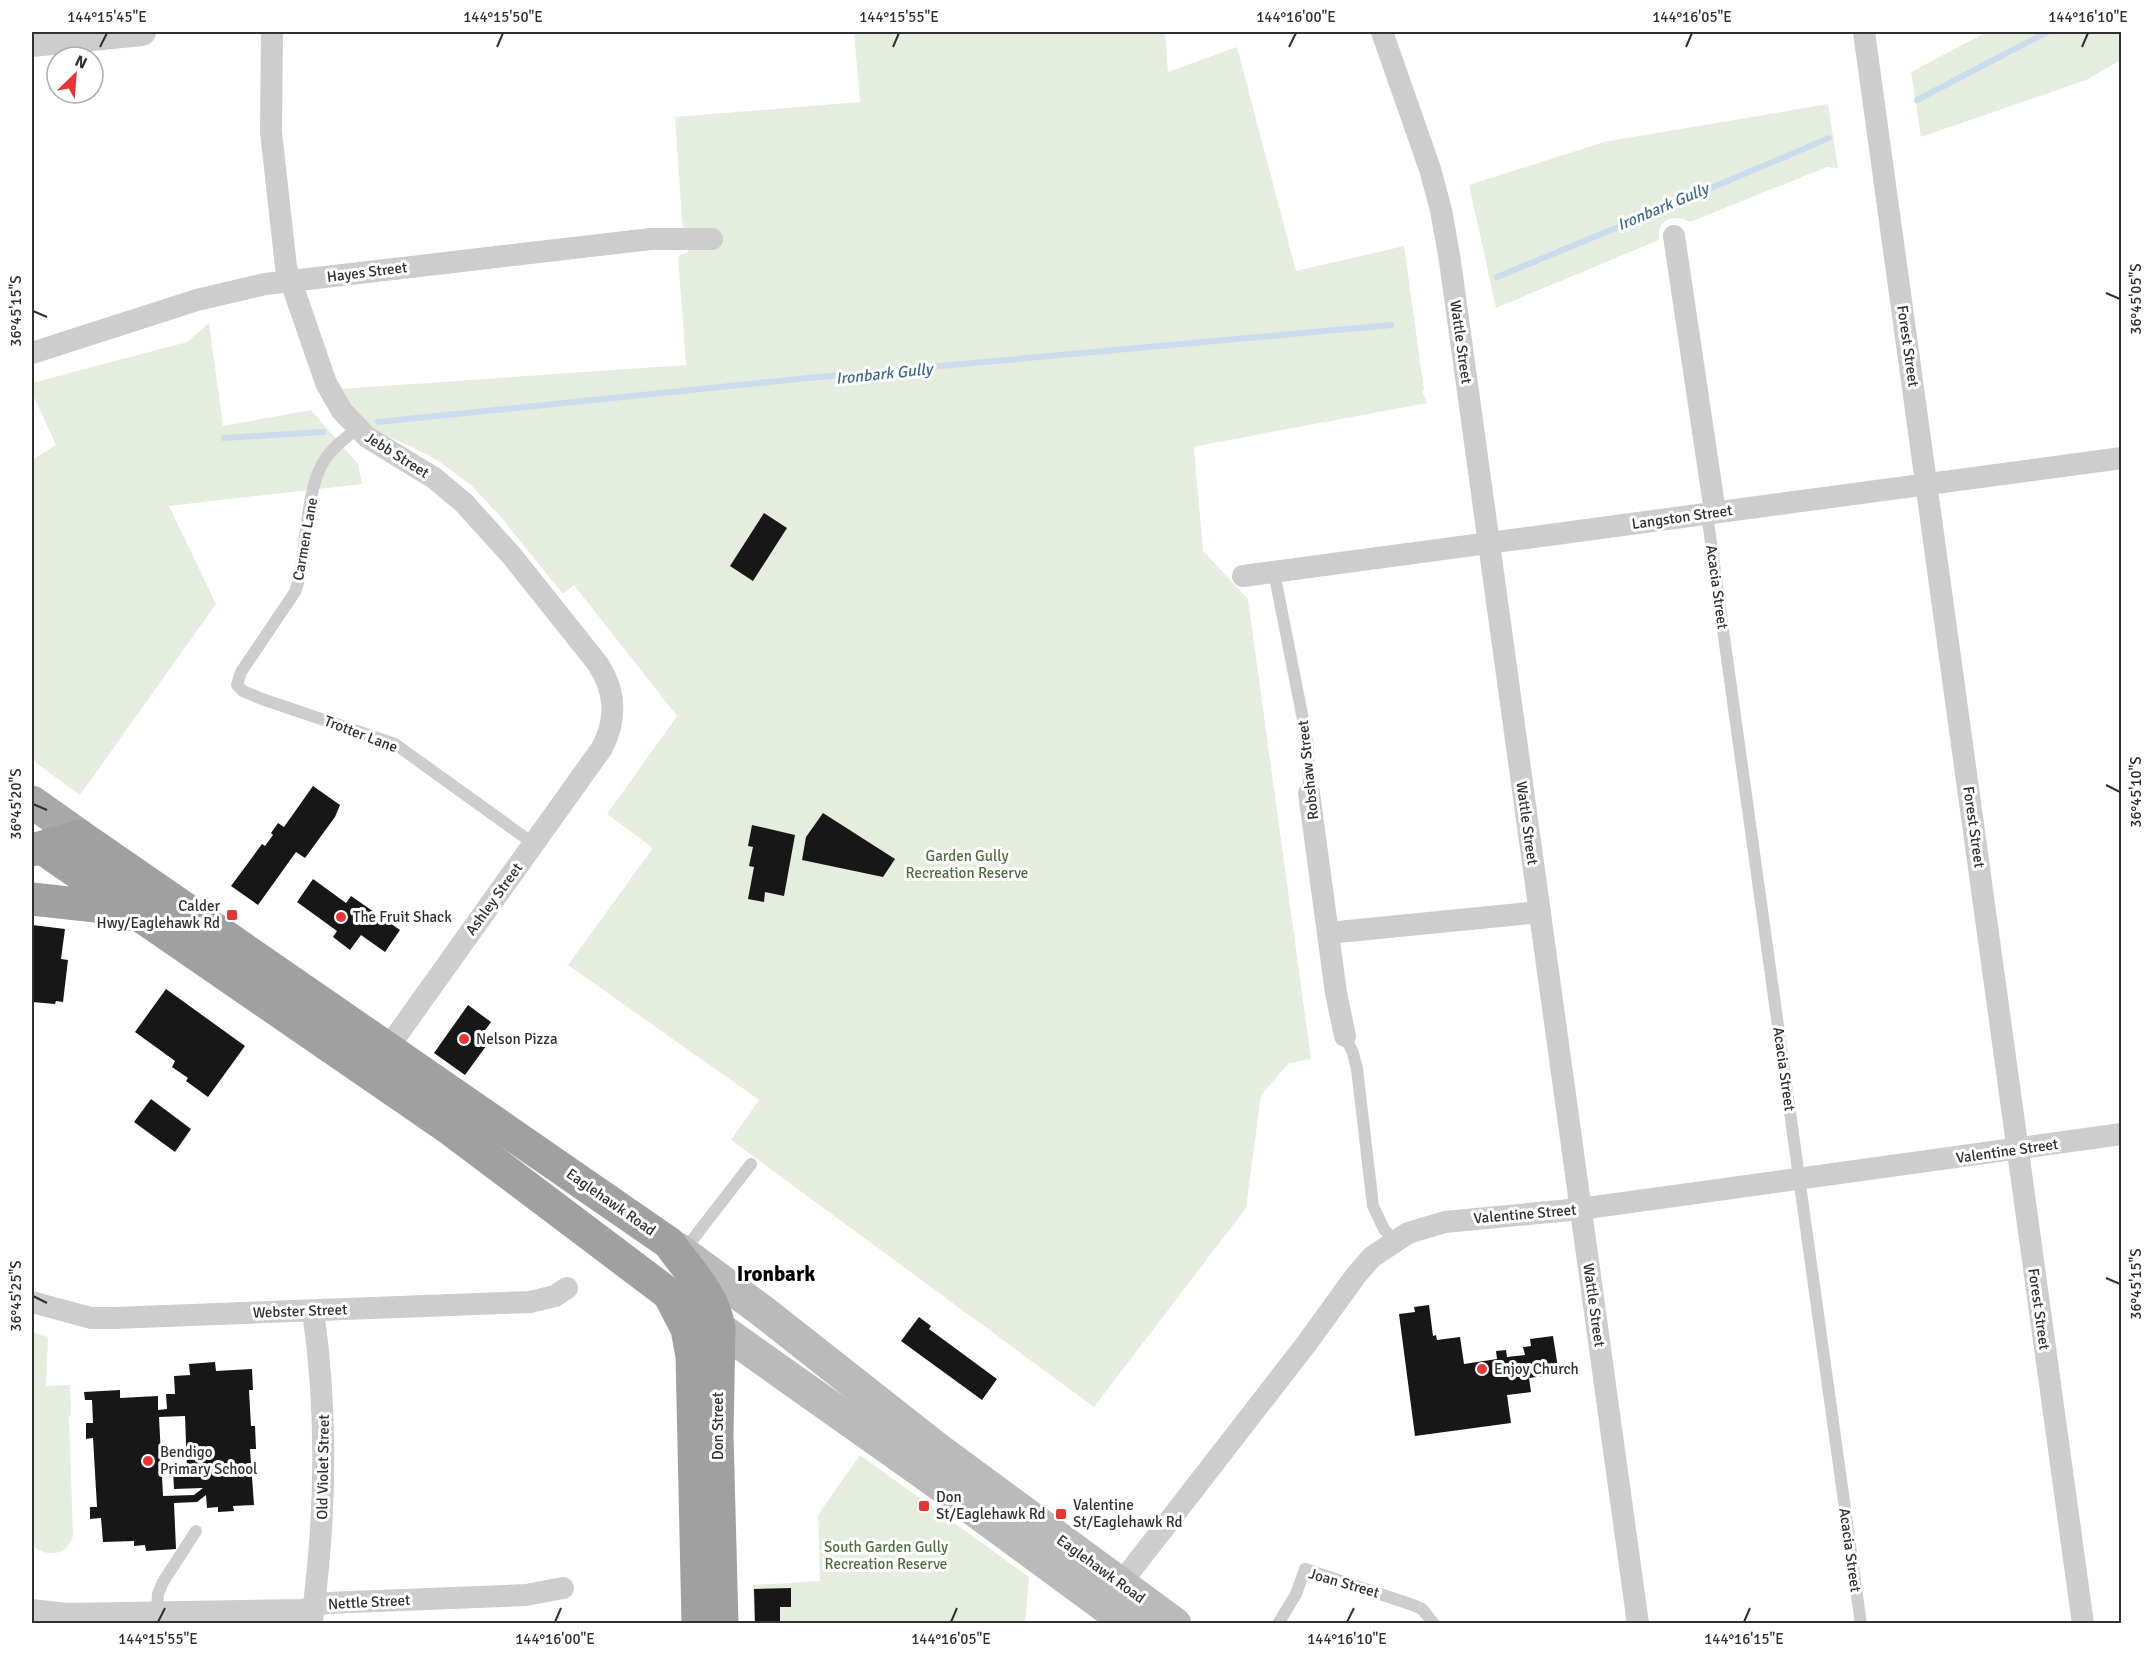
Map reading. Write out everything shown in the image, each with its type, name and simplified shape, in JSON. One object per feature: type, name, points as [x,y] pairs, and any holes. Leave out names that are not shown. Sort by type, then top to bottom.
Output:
[{"type":"highway","points":[[32,881],[42,877],[55,846]]},
{"type":"highway","name":"Eaglehawk Road","points":[[55,846],[160,929],[378,1061],[489,1120],[565,1169],[676,1248]]},
{"type":"highway","name":"Eaglehawk Road","points":[[55,846],[378,1061],[450,1128],[669,1294],[719,1328]]},
{"type":"highway","points":[[32,899],[96,906],[136,918],[160,929]]},
{"type":"highway","name":"Don Street","points":[[676,1248],[710,1299],[719,1328],[717,1435],[722,1623]]},
{"type":"highway","name":"Don Street","points":[[669,1294],[685,1324],[692,1349],[698,1623]]},
{"type":"main road","name":"Eaglehawk Road","points":[[32,801],[55,846]]},
{"type":"main road","name":"Eaglehawk Road","points":[[676,1248],[797,1338],[944,1454],[1118,1604]]},
{"type":"main road","name":"Eaglehawk Road","points":[[719,1328],[928,1476],[1118,1604],[1175,1623]]},
{"type":"main road","points":[[790,1379],[789,1352],[797,1338]]},
{"type":"street","points":[[32,43],[89,35],[142,32]]},
{"type":"street","name":"Jebb Street","points":[[272,32],[271,132],[286,267],[326,383],[342,411],[357,429],[449,490],[496,538],[554,607],[606,676],[614,706],[613,722]]},
{"type":"street","name":"Wattle Street","points":[[1382,32],[1430,169],[1441,210],[1450,261],[1638,1623]]},
{"type":"street","name":"Forest Street","points":[[1864,32],[2083,1623]]},
{"type":"street","name":"Acacia Street","points":[[1674,236],[1711,513]]},
{"type":"street","name":"Hayes Street","points":[[32,353],[218,294],[265,284],[651,239],[712,239]]},
{"type":"street","name":"Langston Street","points":[[1243,576],[2121,458]]},
{"type":"street","name":"Ashley Street","points":[[378,1061],[602,748],[613,722]]},
{"type":"street","name":"Robshaw Street","points":[[1309,793],[1336,993],[1345,1036]]},
{"type":"street","points":[[1328,933],[1540,912]]},
{"type":"street","name":"Valentine Street","points":[[1118,1604],[1350,1283],[1372,1257],[1416,1229],[1445,1222],[1580,1209],[2121,1134]]},
{"type":"street","name":"Webster Street","points":[[32,1302],[91,1318],[530,1302],[549,1298],[567,1288]]},
{"type":"street","name":"Old Violet Street","points":[[313,1311],[319,1354],[325,1440],[321,1545],[313,1616]]},
{"type":"street","name":"Nettle Street","points":[[32,1610],[66,1614],[302,1610],[313,1616],[326,1603],[526,1595],[563,1588]]},
{"type":"lane","name":"Carmen Lane","points":[[237,685],[242,672],[295,592],[313,490],[320,467],[331,452],[357,429]]},
{"type":"lane","name":"Acacia Street","points":[[1711,513],[1799,1179],[1861,1623]]},
{"type":"lane","name":"Robshaw Street","points":[[1274,572],[1308,745],[1309,793]]},
{"type":"lane","name":"Trotter Lane","points":[[237,685],[243,691],[262,699],[395,744],[534,844]]},
{"type":"lane","name":"Robshaw Street","points":[[1345,1036],[1357,1069],[1373,1206],[1384,1229],[1394,1241]]},
{"type":"lane","points":[[676,1248],[751,1164]]},
{"type":"lane","points":[[158,1612],[158,1594],[163,1582],[196,1531]]},
{"type":"lane","name":"Joan Street","points":[[1278,1623],[1296,1594],[1305,1569],[1413,1605],[1422,1609],[1434,1623]]},
{"type":"green space","name":"Garden Gully Recreation Reserve","points":[[854,32],[1165,32],[1168,72],[1237,47],[1296,271],[1404,246],[1424,390],[1422,391],[1427,403],[1194,448],[1203,551],[1248,599],[1311,1059],[1289,1063],[1261,1095],[1246,1208],[1094,1407],[731,1140],[759,1100],[568,965],[653,848],[607,814],[677,716],[574,585],[563,594],[500,516],[471,485],[437,460],[375,431],[350,404],[340,389],[686,365],[678,256],[688,252],[682,220],[675,117],[860,102]]},
{"type":"green space","points":[[1987,32],[2121,32],[2121,60],[2086,80],[1921,137],[1911,72]]},
{"type":"green space","points":[[1828,104],[1838,168],[1827,167],[1690,222],[1678,218],[1667,220],[1660,227],[1659,240],[1496,308],[1469,185],[1604,142]]},
{"type":"green space","points":[[209,323],[223,426],[311,410],[358,464],[362,484],[169,506],[216,604],[80,795],[32,760],[32,460],[56,445],[32,393],[32,383],[187,342]]},
{"type":"green space","points":[[32,1332],[48,1337],[46,1386],[70,1385],[73,1536],[66,1548],[56,1553],[44,1552],[32,1546]]},
{"type":"green space","name":"South Garden Gully Recreation Reserve","points":[[860,1455],[1029,1577],[1025,1624],[754,1623],[753,1585],[820,1581],[818,1515]]},
{"type":"building","points":[[764,513],[787,528],[753,581],[730,566]]},
{"type":"building","points":[[313,786],[340,805],[335,817],[305,858],[296,852],[258,905],[231,886],[262,844],[265,846],[278,823],[284,827]]},
{"type":"building","points":[[823,813],[895,859],[883,877],[802,860],[806,837]]},
{"type":"building","points":[[752,825],[795,835],[784,896],[765,892],[764,902],[748,899],[754,867],[749,866],[753,847],[748,846]]},
{"type":"building","points":[[313,879],[346,903],[351,896],[400,930],[385,952],[361,935],[350,950],[333,937],[337,931],[297,902]]},
{"type":"building","points":[[32,925],[65,929],[61,959],[68,960],[63,1002],[56,1001],[55,1004],[32,1002]]},
{"type":"building","points":[[166,989],[245,1046],[208,1097],[172,1067],[175,1061],[135,1032]]},
{"type":"building","name":"Nelson Pizza","points":[[468,1005],[491,1022],[481,1036],[489,1042],[465,1075],[434,1053]]},
{"type":"building","points":[[151,1099],[191,1129],[175,1152],[134,1122]]},
{"type":"building","name":"Enjoy Church","points":[[1429,1305],[1433,1336],[1436,1335],[1437,1340],[1460,1337],[1464,1364],[1497,1359],[1496,1351],[1506,1350],[1507,1357],[1525,1355],[1523,1347],[1531,1346],[1530,1339],[1553,1336],[1559,1374],[1529,1378],[1531,1392],[1507,1395],[1511,1423],[1415,1436],[1399,1314],[1415,1312],[1414,1307]]},
{"type":"building","points":[[919,1317],[931,1326],[929,1329],[997,1379],[982,1400],[901,1341]]},
{"type":"building","points":[[215,1362],[216,1371],[252,1369],[253,1390],[249,1390],[251,1426],[255,1426],[256,1449],[250,1449],[254,1505],[233,1506],[234,1511],[218,1512],[218,1507],[207,1508],[206,1495],[197,1502],[174,1503],[176,1549],[146,1551],[145,1545],[134,1546],[134,1541],[103,1542],[101,1518],[90,1519],[90,1507],[97,1507],[93,1438],[86,1439],[86,1423],[93,1423],[92,1400],[85,1400],[84,1392],[120,1390],[120,1398],[158,1396],[158,1410],[167,1409],[166,1394],[175,1394],[174,1376],[190,1375],[189,1364]],"holes":[[[185,1416],[187,1468],[173,1468],[174,1489],[203,1488],[194,1495],[163,1496],[159,1417]]]},
{"type":"building","points":[[791,1588],[791,1607],[780,1607],[780,1624],[755,1624],[754,1589]]},
{"type":"waterway","name":"Ironbark Gully","points":[[1917,100],[2047,32]]},
{"type":"waterway","name":"Ironbark Gully","points":[[1497,277],[1829,138]]},
{"type":"waterway","name":"Ironbark Gully","points":[[378,422],[808,378],[1391,325]]},
{"type":"waterway","name":"Ironbark Gully","points":[[224,438],[323,432]]},
{"type":"place","name":"Calder Hwy/Eaglehawk Rd","points":[[232,915]]},
{"type":"place","name":"The Fruit Shack","points":[[341,917]]},
{"type":"place","name":"Nelson Pizza","points":[[464,1039]]},
{"type":"place","name":"Enjoy Church","points":[[1482,1369]]},
{"type":"place","name":"Bendigo Primary School","points":[[148,1461]]},
{"type":"place","name":"Don St/Eaglehawk Rd","points":[[924,1506]]},
{"type":"place","name":"Valentine St/Eaglehawk Rd","points":[[1061,1514]]},
{"type":"district","name":"Ironbark","points":[[776,1274]]}]
